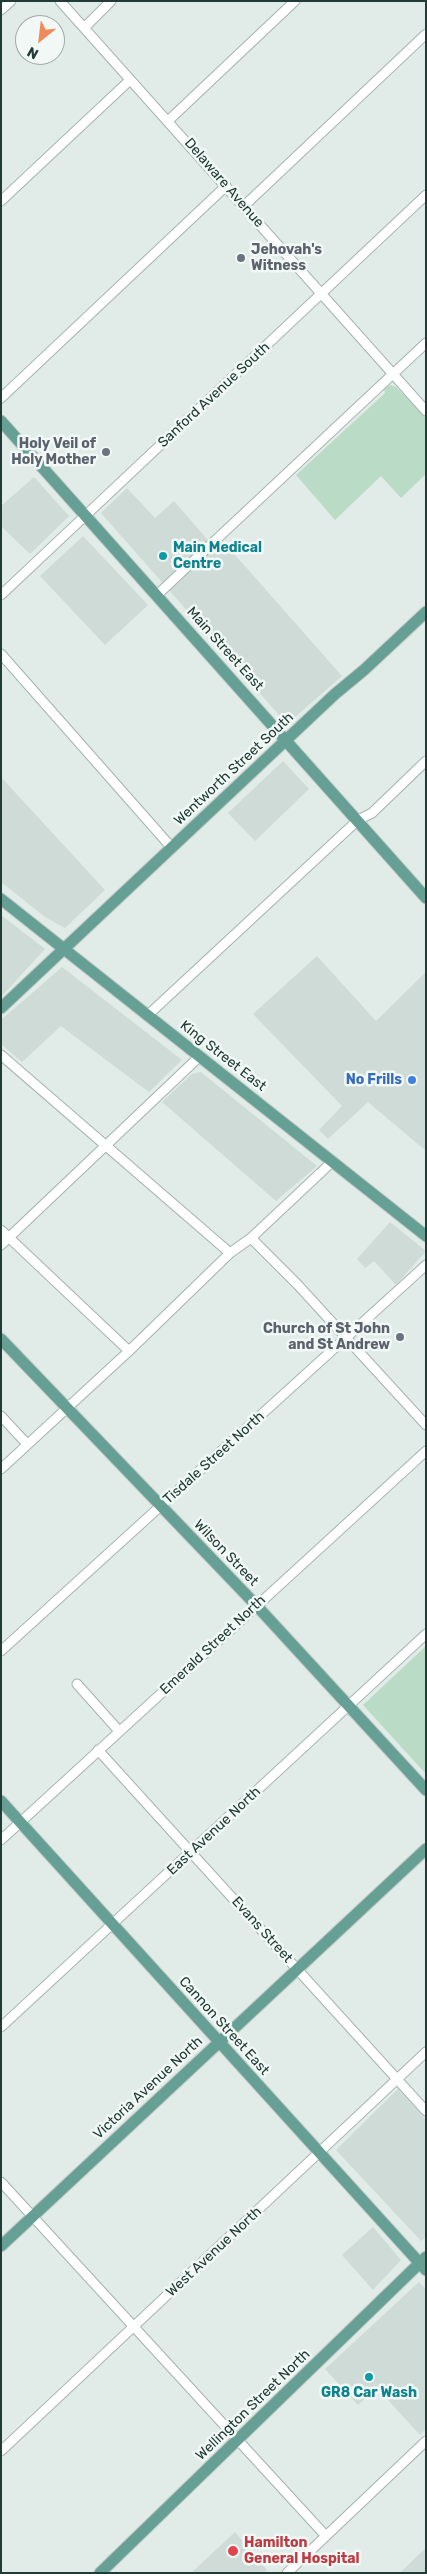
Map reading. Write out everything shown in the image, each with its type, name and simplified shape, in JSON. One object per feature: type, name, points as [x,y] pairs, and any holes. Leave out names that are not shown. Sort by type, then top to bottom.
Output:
[{"type":"main road","name":"Main Street East","points":[[1,421],[426,898]]},
{"type":"main road","name":"Wentworth Street South","points":[[1,1008],[286,740],[426,612]]},
{"type":"main road","name":"King Street East","points":[[1,899],[426,1236]]},
{"type":"main road","name":"Wilson Street","points":[[1,1339],[68,1406],[256,1605],[426,1790]]},
{"type":"main road","name":"Cannon Street East","points":[[1,1801],[318,2154],[424,2264]]},
{"type":"main road","name":"Victoria Avenue North","points":[[1,2246],[426,1850]]},
{"type":"main road","name":"Wellington Street North","points":[[100,2573],[424,2264]]},
{"type":"street","points":[[1,10],[11,1]]},
{"type":"street","name":"Delaware Avenue","points":[[60,1],[130,80],[169,120],[426,411]]},
{"type":"street","points":[[84,28],[111,1]]},
{"type":"street","points":[[169,120],[295,1]]},
{"type":"street","points":[[244,206],[426,34]]},
{"type":"street","points":[[1,200],[130,80]]},
{"type":"street","points":[[1,398],[226,186]]},
{"type":"street","name":"Sanford Avenue South","points":[[1,595],[426,195]]},
{"type":"street","points":[[157,595],[426,343]]},
{"type":"street","points":[[1,654],[172,848]]},
{"type":"street","points":[[148,1016],[358,820],[372,813],[426,761]]},
{"type":"street","points":[[1,1055],[230,1253]]},
{"type":"street","points":[[1,1245],[199,1056]]},
{"type":"street","points":[[1,1469],[129,1352],[230,1253],[251,1238],[333,1161]]},
{"type":"street","points":[[1,1230],[129,1352]]},
{"type":"street","points":[[251,1238],[426,1425]]},
{"type":"street","name":"Tisdale Street North","points":[[1,1650],[426,1265]]},
{"type":"street","points":[[1,1416],[28,1444]]},
{"type":"street","name":"Emerald Street North","points":[[1,1840],[426,1451]]},
{"type":"street","name":"East Avenue North","points":[[1,2027],[426,1634]]},
{"type":"street","points":[[78,1684],[119,1730]]},
{"type":"street","name":"Evans Street","points":[[98,1750],[426,2111]]},
{"type":"street","name":"West Avenue North","points":[[1,2451],[426,2052]]},
{"type":"street","points":[[1,2182],[325,2534]]},
{"type":"street","points":[[287,2573],[325,2534],[426,2441]]},
{"type":"shaded area","points":[[34,477],[69,516],[30,554],[1,526],[1,506]]},
{"type":"shaded area","points":[[127,488],[155,518],[174,501],[213,546],[221,539],[342,676],[287,724],[101,513]]},
{"type":"shaded area","points":[[83,536],[148,605],[105,645],[40,576]]},
{"type":"shaded area","points":[[283,761],[309,789],[255,841],[228,813]]},
{"type":"shaded area","points":[[1,777],[105,890],[65,928],[45,917],[1,882]]},
{"type":"shaded area","points":[[1,915],[45,949],[1,997]]},
{"type":"shaded area","points":[[317,956],[376,1021],[426,972],[426,1151],[368,1102],[328,1139],[319,1130],[342,1106],[253,1014]]},
{"type":"shaded area","points":[[62,967],[182,1060],[149,1092],[61,1026],[22,1062],[1,1044],[1,1020]]},
{"type":"shaded area","points":[[201,1072],[317,1166],[276,1201],[162,1102],[192,1074]]},
{"type":"shaded area","points":[[390,1222],[426,1251],[396,1285],[374,1261],[365,1268],[357,1259]]},
{"type":"shaded area","points":[[398,2089],[426,2120],[426,2237],[421,2241],[336,2150]]},
{"type":"shaded area","points":[[373,2227],[401,2260],[373,2290],[342,2255]]},
{"type":"shaded area","points":[[419,2282],[426,2289],[426,2429],[420,2435],[377,2388],[358,2405],[325,2369]]},
{"type":"shaded area","name":"Hamilton General Hospital","points":[[235,2532],[267,2570],[264,2573],[191,2573]]},
{"type":"shaded area","name":"Hamilton General Hospital","points":[[426,2548],[426,2573],[400,2573],[415,2558]]},
{"type":"green space","points":[[390,385],[396,387],[426,418],[426,474],[401,498],[381,476],[335,520],[296,475],[385,393],[384,389]]},
{"type":"green space","points":[[426,1646],[426,1774],[363,1705]]},
{"type":"place","name":"Jehovah's Witness","points":[[241,258]]},
{"type":"place","name":"Holy Veil of Holy Mother","points":[[106,452]]},
{"type":"place","name":"Main Medical Centre","points":[[163,556]]},
{"type":"place","name":"No Frills","points":[[412,1080]]},
{"type":"place","name":"Church of St John and St Andrew","points":[[400,1337]]},
{"type":"place","name":"GR8 Car Wash","points":[[369,2377]]},
{"type":"place","name":"Hamilton General Hospital","points":[[233,2551]]}]
